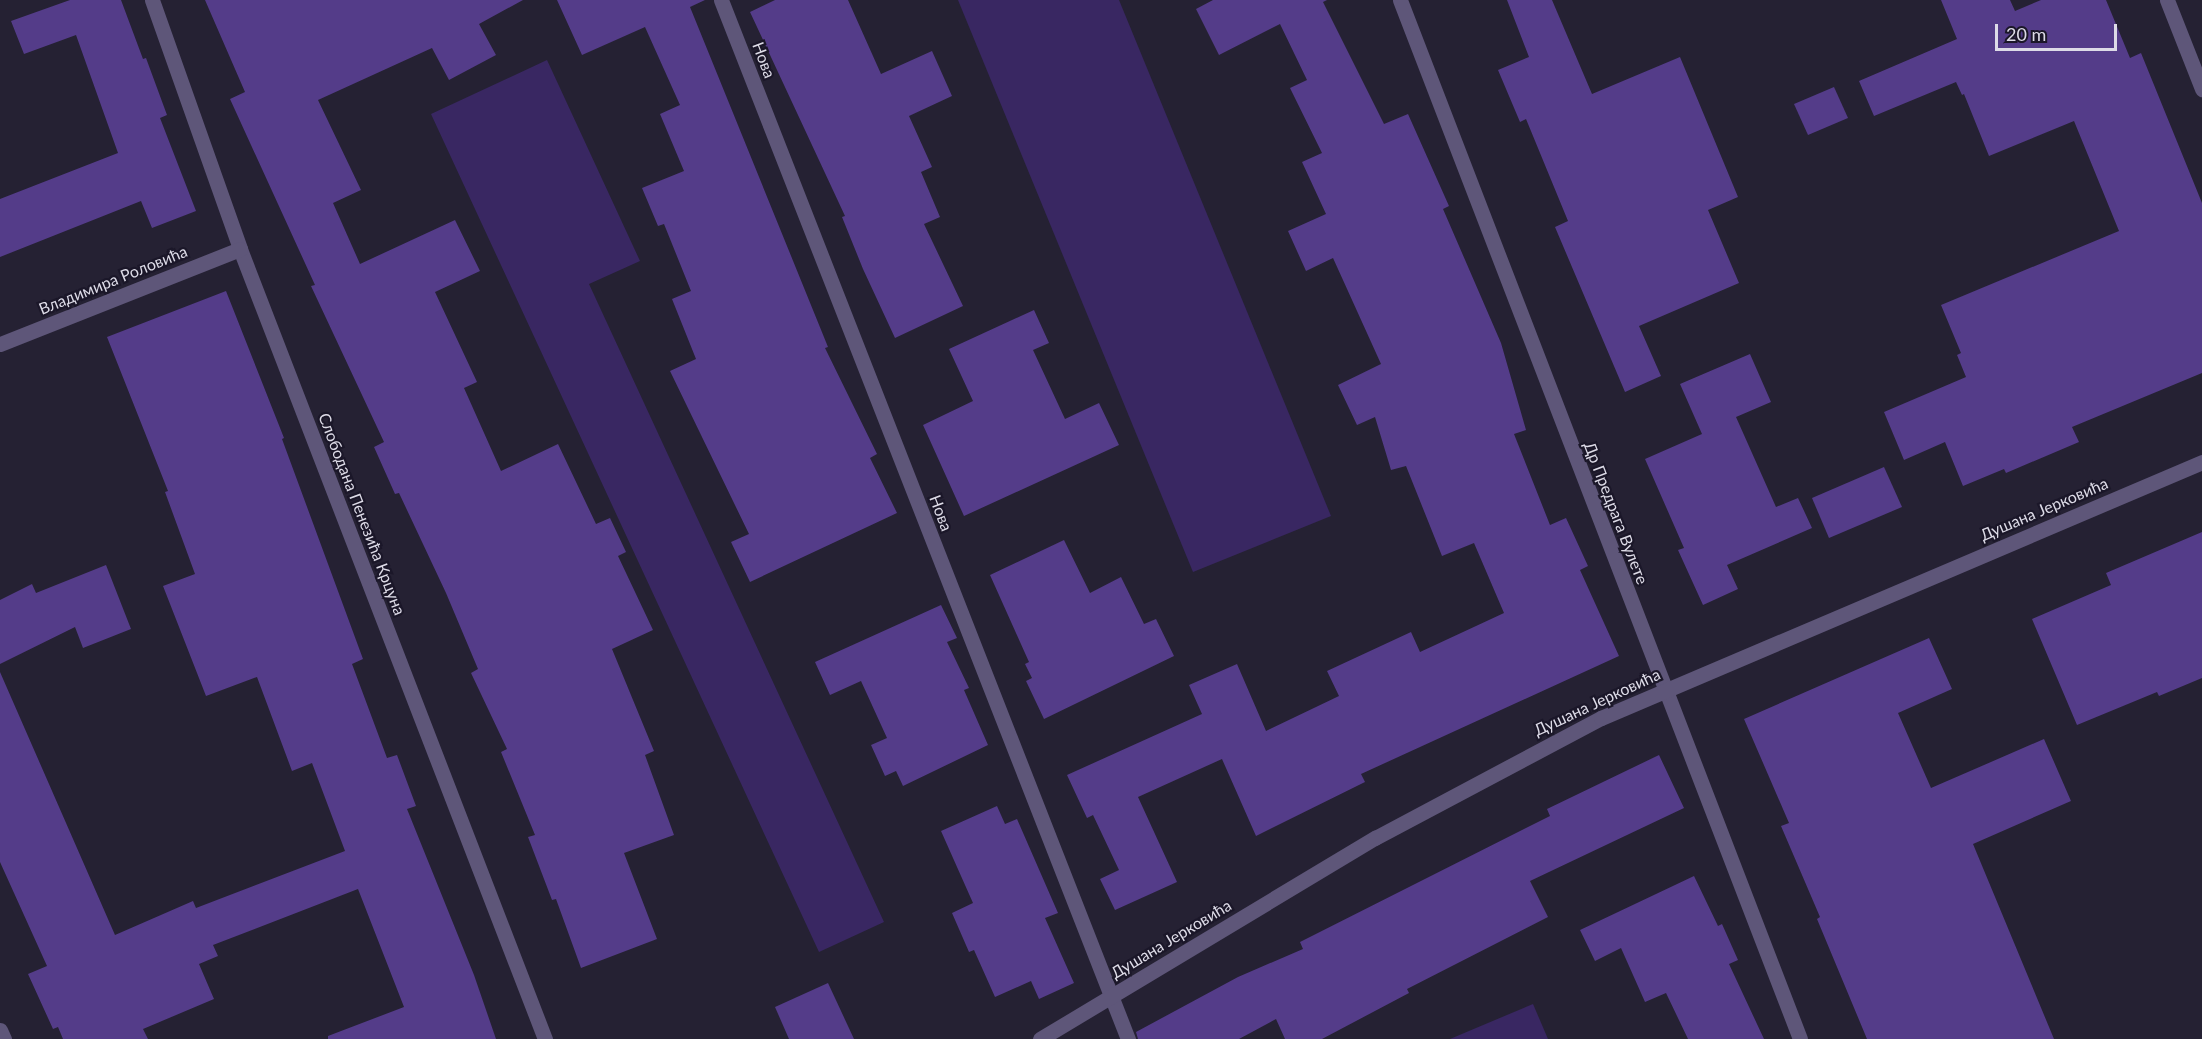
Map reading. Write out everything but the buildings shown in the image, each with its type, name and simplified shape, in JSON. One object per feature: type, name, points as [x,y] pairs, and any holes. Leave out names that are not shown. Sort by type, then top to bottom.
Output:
[{"type":"street","name":"Слободана Пенезића Крцуна","points":[[152,0],[240,249],[545,1039]]},
{"type":"street","name":"Нова","points":[[721,0],[1128,1039]]},
{"type":"street","name":"Др Предрага Вулете","points":[[1400,0],[1800,1039]]},
{"type":"street","points":[[2168,0],[2202,89]]},
{"type":"street","name":"Владимира Роловића","points":[[0,344],[240,249]]},
{"type":"street","name":"Душана Јерковића","points":[[1040,1039],[1444,799],[1592,722],[2202,462]]},
{"type":"street","points":[[0,1030],[4,1039]]},
{"type":"shaded area","points":[[958,0],[1119,0],[1331,516],[1193,572]]},
{"type":"shaded area","points":[[547,60],[640,261],[589,284],[884,922],[819,952],[431,114]]},
{"type":"shaded area","points":[[1533,1004],[1548,1039],[1450,1039]]}]
